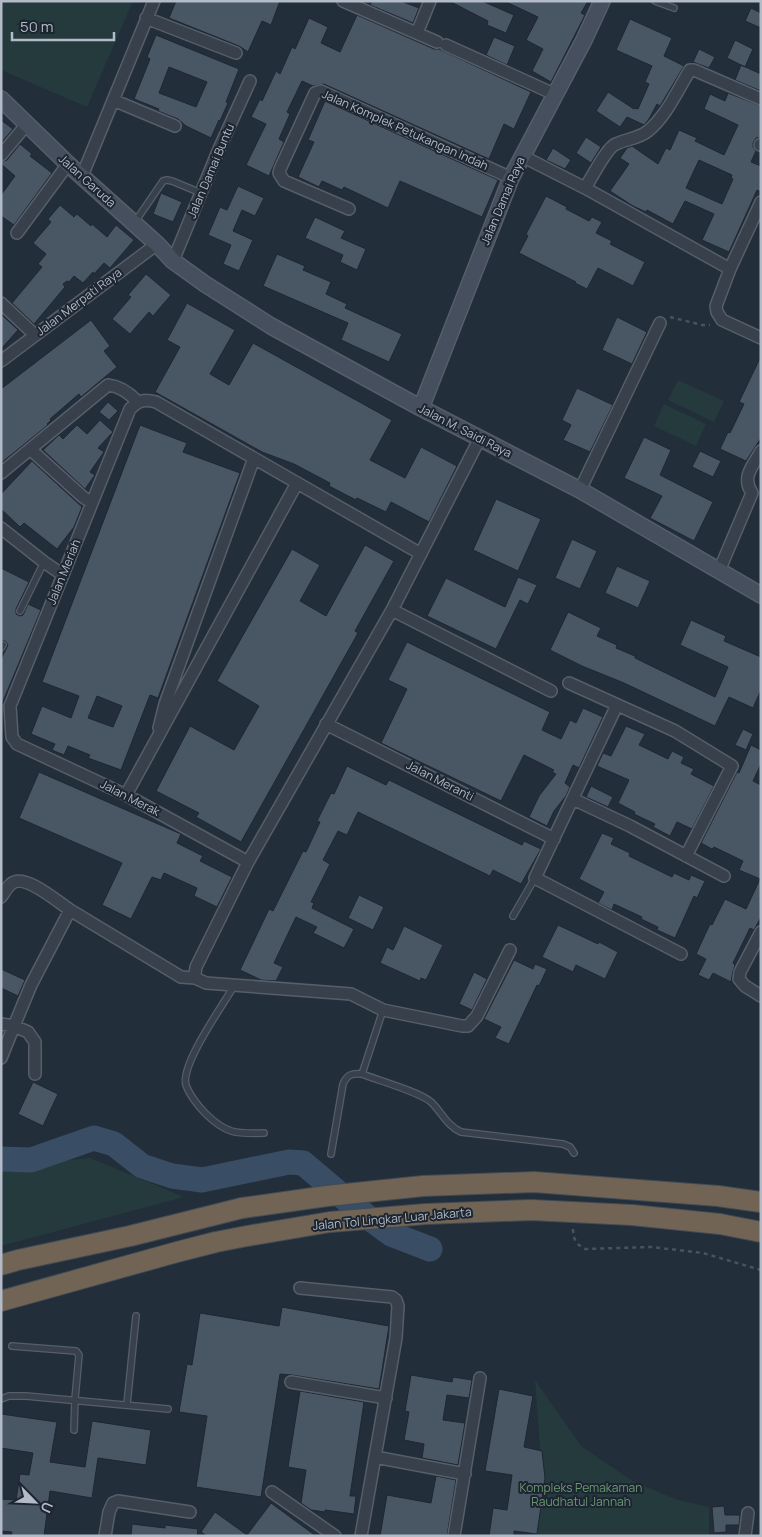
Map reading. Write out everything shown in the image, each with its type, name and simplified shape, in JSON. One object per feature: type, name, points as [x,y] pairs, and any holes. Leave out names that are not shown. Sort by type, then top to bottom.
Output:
[{"type":"highway","points":[[7,1261],[130,1236],[242,1208],[327,1196],[423,1186],[534,1182],[718,1196],[761,1202]]},
{"type":"highway","name":"Jalan Tol Lingkar Luar Jakarta","points":[[1,1301],[216,1242],[349,1220],[426,1214],[531,1210],[632,1215],[720,1224],[761,1232]]},
{"type":"street","points":[[82,176],[154,1]]},
{"type":"street","points":[[344,1],[554,94]]},
{"type":"street","points":[[417,33],[430,1]]},
{"type":"street","name":"Jalan Damai Raya","points":[[421,408],[511,178],[584,40],[602,1]]},
{"type":"street","points":[[146,18],[236,53]]},
{"type":"street","points":[[585,188],[612,146],[634,138],[650,128],[673,100],[690,70],[761,98]]},
{"type":"street","name":"Jalan Damai Buntu","points":[[173,261],[219,149],[250,81]]},
{"type":"street","name":"Jalan Komplek Petukangan Indah","points":[[349,209],[284,181],[279,173],[315,93],[318,91],[511,178]]},
{"type":"street","name":"Jalan Garuda","points":[[1,99],[173,261]]},
{"type":"street","points":[[112,100],[175,126]]},
{"type":"street","points":[[1,155],[27,124]]},
{"type":"street","points":[[522,156],[585,188],[730,269]]},
{"type":"street","points":[[17,233],[68,164]]},
{"type":"street","points":[[761,202],[730,269],[716,306],[716,312],[722,320],[761,338]]},
{"type":"street","name":"Jalan Merpati Raya","points":[[1,361],[157,244]]},
{"type":"street","name":"Jalan M. Saidi Raya","points":[[173,261],[205,284],[272,326],[421,408],[580,490],[761,595]]},
{"type":"street","points":[[1,303],[35,335]]},
{"type":"street","points":[[580,490],[660,322]]},
{"type":"street","points":[[1,474],[108,385],[118,387],[130,394],[134,405],[146,399],[156,402],[421,554]]},
{"type":"street","name":"Jalan Meriah","points":[[12,737],[6,703],[63,575],[134,405]]},
{"type":"street","points":[[195,978],[196,967],[248,862],[392,610],[480,438]]},
{"type":"street","points":[[30,450],[92,502]]},
{"type":"street","points":[[719,571],[756,496],[748,487],[747,479],[748,473],[761,451]]},
{"type":"street","points":[[156,740],[165,704],[254,458]]},
{"type":"street","points":[[126,795],[298,483]]},
{"type":"street","points":[[1,528],[63,575]]},
{"type":"street","points":[[392,610],[551,691]]},
{"type":"street","points":[[569,683],[675,731],[732,766],[686,856]]},
{"type":"street","points":[[617,706],[535,878],[680,954]]},
{"type":"street","name":"Jalan Meranti","points":[[326,724],[554,839]]},
{"type":"street","name":"Jalan Merak","points":[[12,737],[18,744],[126,795],[248,862]]},
{"type":"street","points":[[573,799],[630,826],[724,876]]},
{"type":"street","points":[[1,897],[11,883],[20,880],[30,884],[181,977],[195,978],[206,984],[351,994],[383,1010],[468,1026],[477,1016],[510,950]]},
{"type":"street","points":[[1,1058],[31,985],[70,910]]},
{"type":"street","points":[[761,932],[740,972],[739,979],[745,986],[761,996]]},
{"type":"street","points":[[1,1024],[14,1026],[28,1032],[35,1042],[35,1074]]},
{"type":"street","points":[[300,1288],[392,1297],[396,1300],[398,1306],[396,1338],[361,1536]]},
{"type":"street","points":[[454,1536],[480,1378]]},
{"type":"street","points":[[291,1382],[386,1398]]},
{"type":"street","points":[[375,1458],[465,1474]]},
{"type":"street","points":[[272,1492],[335,1536]]},
{"type":"street","points":[[105,1536],[109,1512],[113,1503],[118,1501],[190,1512]]},
{"type":"street","points":[[745,1536],[748,1514]]},
{"type":"lane","points":[[655,1],[674,8]]},
{"type":"lane","points":[[134,223],[163,181],[172,181],[201,193]]},
{"type":"lane","points":[[20,611],[44,562]]},
{"type":"lane","points":[[513,916],[535,878]]},
{"type":"lane","points":[[234,986],[192,1055],[186,1071],[186,1084],[198,1106],[212,1120],[228,1131],[238,1134],[264,1133]]},
{"type":"lane","points":[[362,1074],[383,1010]]},
{"type":"lane","points":[[331,1154],[343,1084],[346,1077],[351,1074],[362,1074],[421,1096],[430,1101],[453,1128],[461,1132],[563,1144],[570,1147],[574,1153]]},
{"type":"lane","points":[[127,1404],[136,1316]]},
{"type":"lane","points":[[12,1346],[78,1352],[74,1430]]},
{"type":"lane","points":[[1,1399],[9,1396],[26,1396],[168,1409]]},
{"type":"path","points":[[660,322],[670,317],[708,326],[722,320]]},
{"type":"path","points":[[573,1228],[573,1238],[585,1249],[652,1247],[703,1253],[761,1270]]},
{"type":"green space","points":[[1,1],[133,1],[87,107],[1,70]]},
{"type":"green space","points":[[678,380],[724,401],[714,422],[668,400]]},
{"type":"green space","points":[[664,404],[706,424],[696,446],[654,426]]},
{"type":"green space","points":[[90,1158],[184,1197],[1,1246],[1,1167]]},
{"type":"green space","name":"Kompleks Pemakaman Raudhatul Jannah","points":[[535,1380],[581,1446],[634,1482],[678,1500],[709,1507],[709,1536],[533,1536],[542,1475]]},
{"type":"building","points":[[176,1],[280,1],[271,25],[262,21],[248,52],[239,46],[169,18]]},
{"type":"building","points":[[372,1],[401,1],[419,8],[413,23],[370,5]]},
{"type":"building","points":[[449,1],[482,1],[514,15],[506,33],[487,25],[488,21]]},
{"type":"building","points":[[504,1],[588,1],[581,13],[585,15],[551,82],[532,71],[543,49],[526,40],[538,17]]},
{"type":"building","points":[[751,8],[761,13],[761,28],[745,21]]},
{"type":"building","points":[[357,15],[434,49],[439,49],[531,92],[514,129],[504,124],[489,159],[324,84],[313,86],[302,81],[287,112],[290,114],[279,139],[284,142],[269,176],[246,165],[266,124],[251,117],[260,99],[262,101],[276,71],[280,74],[292,47],[295,49],[309,18],[328,27],[321,43],[340,52]]},
{"type":"building","points":[[630,19],[672,38],[664,56],[684,66],[660,106],[657,104],[644,125],[627,117],[620,127],[596,111],[608,92],[634,109],[638,109],[649,84],[645,82],[652,66],[616,50]]},
{"type":"building","points":[[156,35],[239,69],[226,102],[228,103],[211,138],[186,126],[178,119],[158,111],[159,109],[134,99],[150,59],[147,57]],"holes":[[[169,67],[207,82],[196,107],[159,93]]]},
{"type":"building","points":[[494,37],[515,46],[507,65],[486,55]]},
{"type":"building","points":[[735,40],[753,49],[745,67],[727,58]]},
{"type":"building","points":[[699,49],[715,57],[709,68],[693,62]]},
{"type":"building","points":[[741,65],[761,74],[761,91],[735,80]]},
{"type":"building","points":[[728,93],[761,106],[761,137],[756,138],[753,143],[756,151],[751,162],[761,166],[761,192],[757,190],[729,252],[702,240],[714,214],[685,201],[673,224],[647,210],[646,212],[633,206],[610,191],[629,164],[620,158],[627,148],[632,146],[658,164],[666,148],[670,150],[679,130],[697,138],[695,141],[724,155],[738,125],[704,109],[710,94],[725,101]],"holes":[[[699,160],[732,175],[731,178],[733,179],[722,204],[686,188]]]},
{"type":"building","points":[[325,101],[498,180],[482,217],[400,181],[388,208],[344,187],[342,190],[322,181],[319,187],[298,177],[314,142],[308,140]]},
{"type":"building","points":[[1,120],[13,129],[1,143]]},
{"type":"building","points":[[586,137],[601,147],[591,163],[576,153]]},
{"type":"building","points":[[20,144],[32,154],[30,156],[52,173],[14,225],[1,216],[1,195],[15,176],[1,162],[7,160]]},
{"type":"building","points":[[553,148],[571,160],[565,169],[546,160]]},
{"type":"building","points":[[238,186],[264,198],[255,216],[242,210],[233,231],[253,240],[239,271],[223,264],[231,245],[208,235],[220,207],[227,210]]},
{"type":"building","points":[[161,193],[182,202],[173,222],[153,214]]},
{"type":"building","points":[[546,196],[589,221],[592,217],[602,222],[596,233],[612,241],[610,244],[645,262],[633,286],[598,268],[587,289],[519,253],[528,236],[526,234]]},
{"type":"building","points":[[60,205],[74,217],[77,214],[91,226],[92,224],[107,237],[116,225],[134,240],[110,268],[104,263],[83,283],[74,276],[69,282],[67,281],[63,284],[65,287],[34,324],[12,303],[42,267],[38,264],[46,254],[33,243],[51,222],[48,219]]},
{"type":"building","points":[[315,217],[345,231],[341,238],[366,249],[357,270],[340,262],[343,255],[305,238]]},
{"type":"building","points":[[277,254],[305,266],[303,270],[331,282],[326,294],[347,304],[345,308],[402,334],[389,362],[341,340],[348,323],[263,286]]},
{"type":"building","points":[[146,274],[171,295],[153,316],[149,312],[130,334],[112,319],[131,297],[128,295]]},
{"type":"building","points":[[187,303],[235,330],[210,374],[229,385],[253,343],[392,420],[370,460],[405,478],[421,447],[457,466],[429,522],[391,502],[386,512],[357,498],[356,500],[329,486],[330,483],[294,464],[262,452],[155,392],[180,347],[167,340]]},
{"type":"building","points":[[3,316],[18,330],[1,349],[1,318]]},
{"type":"building","points":[[617,317],[647,332],[632,364],[602,350]]},
{"type":"building","points":[[91,320],[110,346],[104,351],[117,367],[81,397],[79,394],[50,419],[48,425],[1,463],[1,389]]},
{"type":"building","points":[[761,356],[761,438],[746,461],[720,449],[744,404],[739,402]]},
{"type":"building","points":[[577,388],[613,405],[590,452],[563,440],[571,425],[562,420]]},
{"type":"building","points":[[108,402],[118,411],[109,420],[99,412]]},
{"type":"building","points":[[100,420],[113,432],[98,448],[104,452],[90,472],[95,475],[85,489],[43,450],[59,435],[63,439],[77,425],[87,434]]},
{"type":"building","points":[[140,425],[187,443],[183,452],[240,473],[158,698],[150,695],[121,770],[88,758],[90,755],[68,746],[64,755],[52,750],[55,744],[31,734],[42,706],[71,718],[79,696],[42,682]],"holes":[[[97,696],[122,706],[113,727],[88,718]]]},
{"type":"building","points":[[644,437],[671,450],[660,475],[713,502],[694,541],[650,518],[662,496],[624,478]]},
{"type":"building","points":[[700,451],[721,461],[713,477],[692,467]]},
{"type":"building","points":[[32,461],[82,507],[74,527],[57,549],[24,523],[20,527],[1,509],[1,494]]},
{"type":"building","points":[[496,499],[541,519],[518,571],[473,550]]},
{"type":"building","points":[[572,539],[597,551],[580,589],[555,578]]},
{"type":"building","points":[[365,545],[394,561],[355,631],[358,633],[241,842],[196,817],[199,813],[156,791],[190,726],[234,750],[259,706],[217,681],[292,549],[320,565],[300,601],[326,616]]},
{"type":"building","points":[[617,566],[650,581],[638,608],[605,593]]},
{"type":"building","points":[[1,568],[29,582],[16,609],[16,614],[23,615],[28,604],[41,610],[1,706],[1,659],[8,645],[5,641],[1,641]]},
{"type":"building","points":[[518,577],[537,585],[528,604],[520,600],[496,649],[427,616],[446,578],[505,607]]},
{"type":"building","points":[[568,612],[601,628],[597,636],[617,645],[616,648],[715,697],[728,667],[680,645],[691,620],[726,636],[724,641],[761,657],[761,690],[753,708],[729,697],[715,726],[550,650]]},
{"type":"building","points":[[407,642],[550,712],[542,730],[561,739],[570,720],[576,723],[583,708],[603,717],[579,768],[573,765],[565,783],[570,787],[566,796],[554,811],[547,826],[529,817],[539,796],[556,774],[552,772],[554,770],[524,755],[501,801],[381,743],[407,689],[388,680]]},
{"type":"building","points":[[626,726],[645,734],[639,745],[668,759],[672,751],[684,757],[681,763],[694,769],[691,774],[714,786],[692,829],[677,822],[670,836],[653,827],[655,824],[634,814],[635,812],[618,803],[629,780],[597,766],[603,753],[611,756]]},
{"type":"building","points":[[743,729],[753,734],[746,750],[735,745]]},
{"type":"building","points":[[751,745],[761,750],[761,764],[753,781],[761,785],[761,917],[754,930],[750,928],[733,963],[735,965],[731,982],[713,973],[709,980],[698,975],[706,959],[696,954],[710,924],[712,925],[725,899],[746,909],[760,879],[739,870],[743,861],[701,843],[737,772],[739,773]]},
{"type":"building","points":[[347,766],[386,785],[389,780],[522,845],[524,841],[541,849],[521,884],[493,870],[490,876],[358,812],[347,835],[338,831],[323,860],[330,864],[311,902],[314,903],[312,908],[354,929],[344,948],[313,933],[317,927],[296,917],[274,963],[283,967],[276,981],[261,980],[240,970],[269,909],[273,911],[303,851],[306,852],[320,822],[317,821],[331,793],[334,794]]},
{"type":"building","points":[[39,772],[181,834],[177,843],[203,856],[200,861],[232,877],[217,907],[194,896],[197,888],[164,873],[161,880],[152,877],[131,919],[102,905],[122,863],[19,818]]},
{"type":"building","points":[[591,786],[613,797],[608,807],[586,797]]},
{"type":"building","points":[[602,833],[614,838],[611,844],[630,853],[629,856],[672,877],[674,873],[689,880],[691,875],[705,881],[697,898],[694,896],[675,938],[657,930],[658,927],[641,919],[642,917],[614,904],[612,910],[598,903],[604,892],[579,879]]},
{"type":"building","points":[[359,895],[384,907],[373,930],[348,918]]},
{"type":"building","points":[[558,925],[618,952],[605,979],[576,965],[573,972],[542,957]]},
{"type":"building","points":[[404,926],[443,945],[426,980],[421,978],[420,981],[380,963],[387,947],[393,950]]},
{"type":"building","points":[[514,960],[533,969],[535,964],[547,969],[539,986],[537,985],[509,1044],[495,1038],[501,1027],[484,1019]]},
{"type":"building","points":[[1,969],[25,980],[18,996],[1,988]]},
{"type":"building","points":[[474,972],[487,979],[472,1010],[459,1004]]},
{"type":"building","points":[[33,1082],[58,1094],[43,1126],[18,1114]]},
{"type":"building","points":[[282,1307],[389,1326],[379,1389],[280,1374],[261,1497],[196,1487],[207,1416],[179,1412],[187,1364],[192,1365],[200,1313],[279,1326]]},
{"type":"building","points":[[411,1375],[452,1382],[453,1377],[472,1380],[469,1398],[447,1395],[443,1420],[465,1423],[458,1465],[422,1458],[424,1444],[404,1440],[409,1412],[405,1411]]},
{"type":"building","points":[[499,1389],[533,1396],[524,1447],[542,1451],[545,1478],[537,1534],[514,1531],[514,1536],[489,1536],[493,1508],[507,1510],[512,1475],[485,1471]]},
{"type":"building","points":[[300,1391],[364,1402],[350,1496],[356,1496],[354,1514],[311,1510],[301,1503],[306,1470],[288,1467]]},
{"type":"building","points":[[1,1414],[57,1422],[50,1462],[85,1467],[92,1421],[151,1430],[146,1465],[98,1458],[92,1498],[50,1491],[44,1536],[11,1536],[12,1532],[1,1531],[1,1499],[16,1500],[20,1474],[29,1475],[33,1453],[1,1448]]},
{"type":"building","points":[[436,1476],[456,1480],[447,1536],[380,1536],[387,1495],[431,1503]]},
{"type":"building","points":[[271,1503],[316,1536],[207,1536],[201,1532],[215,1512],[247,1535]]},
{"type":"building","points":[[724,1506],[725,1515],[740,1515],[739,1525],[726,1525],[726,1532],[714,1533],[712,1507]]},
{"type":"building","points":[[132,1524],[198,1529],[197,1536],[131,1536]]},
{"type":"waterway","points":[[1,1159],[31,1160],[94,1138],[114,1144],[142,1166],[172,1176],[202,1180],[289,1162],[303,1163],[361,1212],[391,1234],[430,1249]]}]
